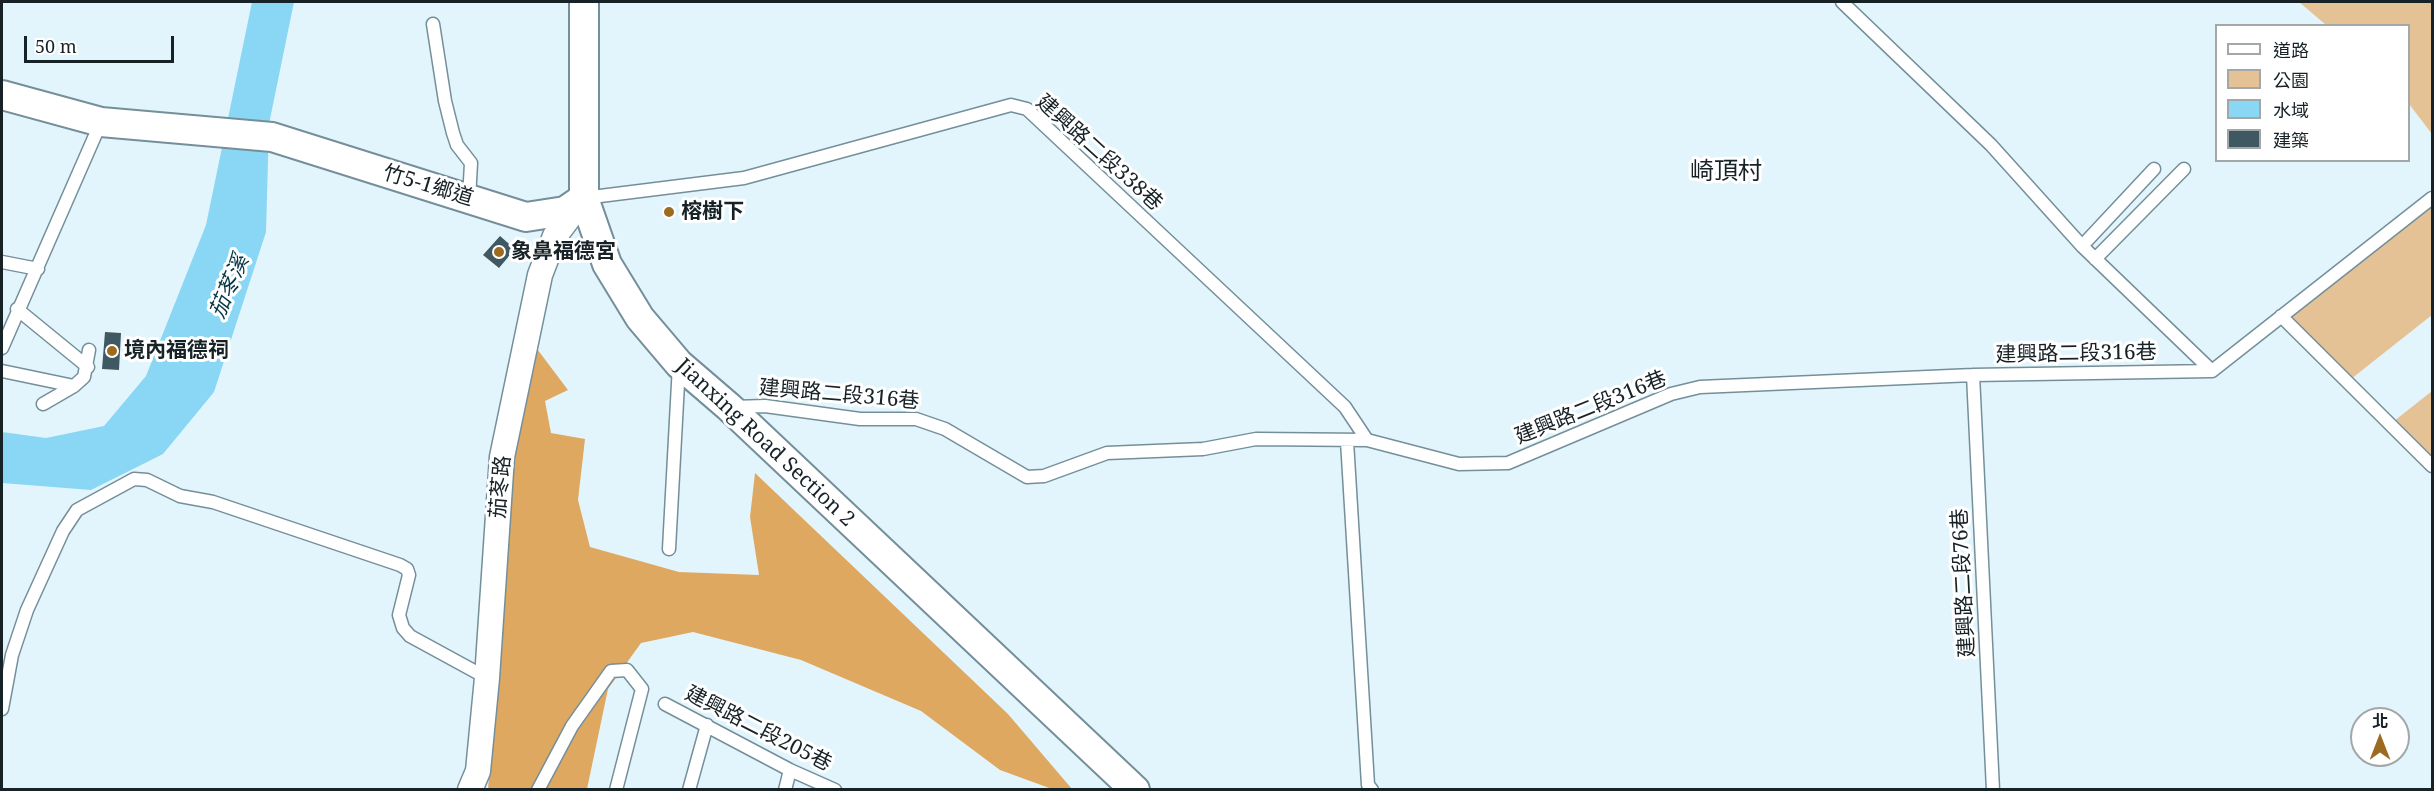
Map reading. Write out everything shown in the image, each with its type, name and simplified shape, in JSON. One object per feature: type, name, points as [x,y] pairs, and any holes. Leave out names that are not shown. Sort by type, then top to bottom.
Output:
[{"type":"street","name":"Jianxing Road Section 2","points":[[584,2],[584,198],[607,264],[640,318],[679,364],[729,407],[1135,789]]},
{"type":"street","points":[[2,95],[100,122]]},
{"type":"street","name":"竹5-1鄉道","points":[[100,122],[272,137],[526,217],[565,211],[584,198]]},
{"type":"street","name":"茄苳路","points":[[470,789],[478,771],[487,678],[502,457],[540,275],[555,236],[584,198]]},
{"type":"lane","points":[[1850,4],[1991,145],[2082,246],[2212,371],[2433,198]]},
{"type":"lane","points":[[433,24],[445,101],[453,133],[457,145],[471,163],[469,199]]},
{"type":"lane","name":"建興路二段338巷","points":[[584,198],[744,178],[1011,105],[1027,109],[1345,407],[1367,440]]},
{"type":"lane","points":[[2,348],[100,122]]},
{"type":"lane","points":[[2082,246],[2154,169]]},
{"type":"lane","points":[[2095,259],[2184,169]]},
{"type":"lane","points":[[2,262],[38,269]]},
{"type":"lane","points":[[17,309],[88,367]]},
{"type":"lane","points":[[2281,316],[2433,466]]},
{"type":"lane","points":[[43,404],[74,386],[84,377],[88,367],[89,350]]},
{"type":"lane","points":[[669,549],[679,364]]},
{"type":"lane","points":[[2,371],[74,386]]},
{"type":"lane","name":"建興路二段316巷","points":[[729,407],[765,406],[860,418],[916,418],[945,429],[1027,477],[1044,476],[1107,453],[1203,449],[1256,439],[1367,440],[1459,464],[1508,463],[1671,394],[1700,387],[1973,375],[2212,371]]},
{"type":"lane","name":"建興路二段76巷","points":[[1973,375],[1993,789]]},
{"type":"lane","points":[[1347,441],[1368,785],[1372,789]]},
{"type":"lane","points":[[2,709],[12,656],[27,610],[63,531],[78,510],[134,479],[147,480],[180,496],[213,502],[400,565],[407,569],[409,575],[399,615],[403,628],[410,636],[487,678]]},
{"type":"lane","points":[[538,789],[572,726],[611,671],[627,670],[642,689],[616,789]]},
{"type":"lane","name":"建興路二段205巷","points":[[665,704],[790,770],[835,789]]},
{"type":"lane","points":[[688,789],[706,725]]},
{"type":"lane","points":[[785,789],[790,770]]},
{"type":"green space","points":[[2299,2],[2432,2],[2432,134],[2410,105],[2410,24],[2325,24]]},
{"type":"green space","points":[[2432,199],[2432,315],[2346,383],[2281,316]]},
{"type":"green space","points":[[2432,391],[2432,470],[2389,425]]},
{"type":"shaded area","points":[[519,325],[568,390],[545,401],[551,433],[585,439],[578,500],[590,547],[679,572],[759,575],[750,517],[755,473],[1008,714],[1072,789],[1052,789],[1000,770],[921,711],[801,660],[693,632],[641,643],[608,689],[587,789],[488,790]]},
{"type":"water","name":"茄苳溪","points":[[252,2],[294,2],[269,124],[266,232],[214,392],[163,454],[91,490],[2,483],[2,432],[46,438],[104,426],[146,376],[206,225]]},
{"type":"building","name":"象鼻福德宮","points":[[500,236],[515,249],[499,268],[483,255]]},
{"type":"building","name":"境內福德祠","points":[[105,332],[121,333],[119,370],[102,369]]},
{"type":"place","name":"榕樹下","points":[[669,212]]},
{"type":"place","name":"象鼻福德宮","points":[[499,252]]},
{"type":"place","name":"境內福德祠","points":[[112,351]]},
{"type":"district","name":"崎頂村","points":[[1726,172]]}]
